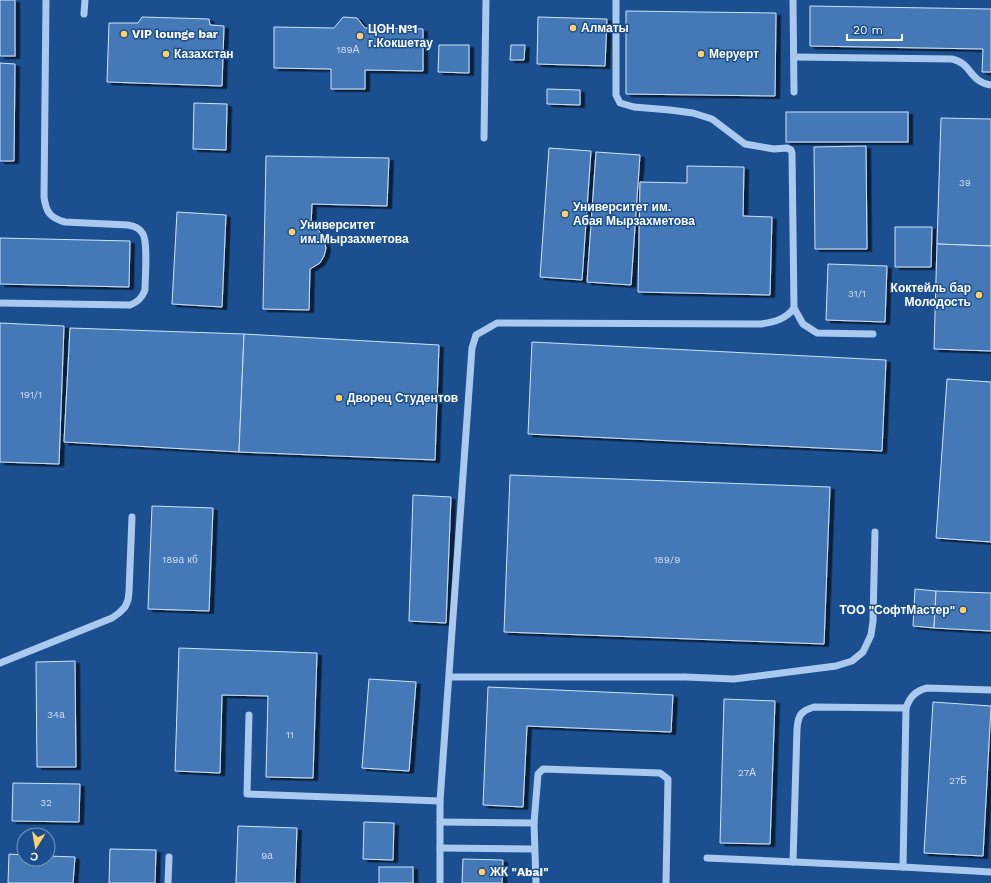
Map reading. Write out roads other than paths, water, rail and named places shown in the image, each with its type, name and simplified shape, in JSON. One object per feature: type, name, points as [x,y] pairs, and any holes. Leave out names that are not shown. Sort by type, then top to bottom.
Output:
[{"type":"street","points":[[0,303],[130,305],[137,302],[142,297],[145,290],[146,243],[144,235],[139,230],[128,224],[65,222],[56,220],[49,214],[45,206],[46,0]]},
{"type":"street","points":[[84,14],[85,0]]},
{"type":"street","points":[[484,138],[486,0]]},
{"type":"street","points":[[616,0],[616,95],[620,103],[634,108],[693,113],[712,119],[745,144],[774,149],[787,148],[791,150],[794,308],[803,324],[817,333],[873,334]]},
{"type":"street","points":[[793,0],[794,92]]},
{"type":"street","points":[[794,57],[952,59],[963,63],[980,82],[991,85]]},
{"type":"street","points":[[440,883],[440,801],[450,677],[472,348],[476,335],[496,324],[761,324],[789,315],[794,308]]},
{"type":"street","points":[[0,663],[112,618],[120,613],[125,607],[129,592],[132,517]]},
{"type":"street","points":[[450,677],[685,676],[734,679],[836,666],[852,661],[863,652],[871,636],[873,621],[874,532]]},
{"type":"street","points":[[903,868],[906,708],[909,700],[919,690],[927,688],[991,690]]},
{"type":"street","points":[[794,862],[796,729],[800,715],[806,710],[814,707],[906,708]]},
{"type":"street","points":[[249,715],[247,794],[440,801]]},
{"type":"street","points":[[536,883],[534,823],[538,774],[543,769],[660,773],[668,780],[666,883]]},
{"type":"street","points":[[440,822],[534,823]]},
{"type":"street","points":[[440,848],[534,849]]},
{"type":"street","points":[[168,857],[168,883]]},
{"type":"street","points":[[707,858],[991,872]]},
{"type":"place","name":"Алматы","points":[[573,28]]},
{"type":"place","name":"VIP lounge bar","points":[[124,34]]},
{"type":"place","name":"ЦОН №1 г.Кокшетау","points":[[360,36]]},
{"type":"place","name":"Казахстан","points":[[166,54]]},
{"type":"place","name":"Меруерт","points":[[701,54]]},
{"type":"place","name":"Университет им. Абая Мырзахметова","points":[[565,214]]},
{"type":"place","name":"Университет им.Мырзахметова","points":[[292,232]]},
{"type":"place","name":"Коктейль бар Молодость","points":[[979,295]]},
{"type":"place","name":"Дворец Студентов","points":[[339,398]]},
{"type":"place","name":"ТОО \"СофтМастер\"","points":[[963,610]]},
{"type":"place","name":"ЖК \"Abai\"","points":[[482,872]]}]
